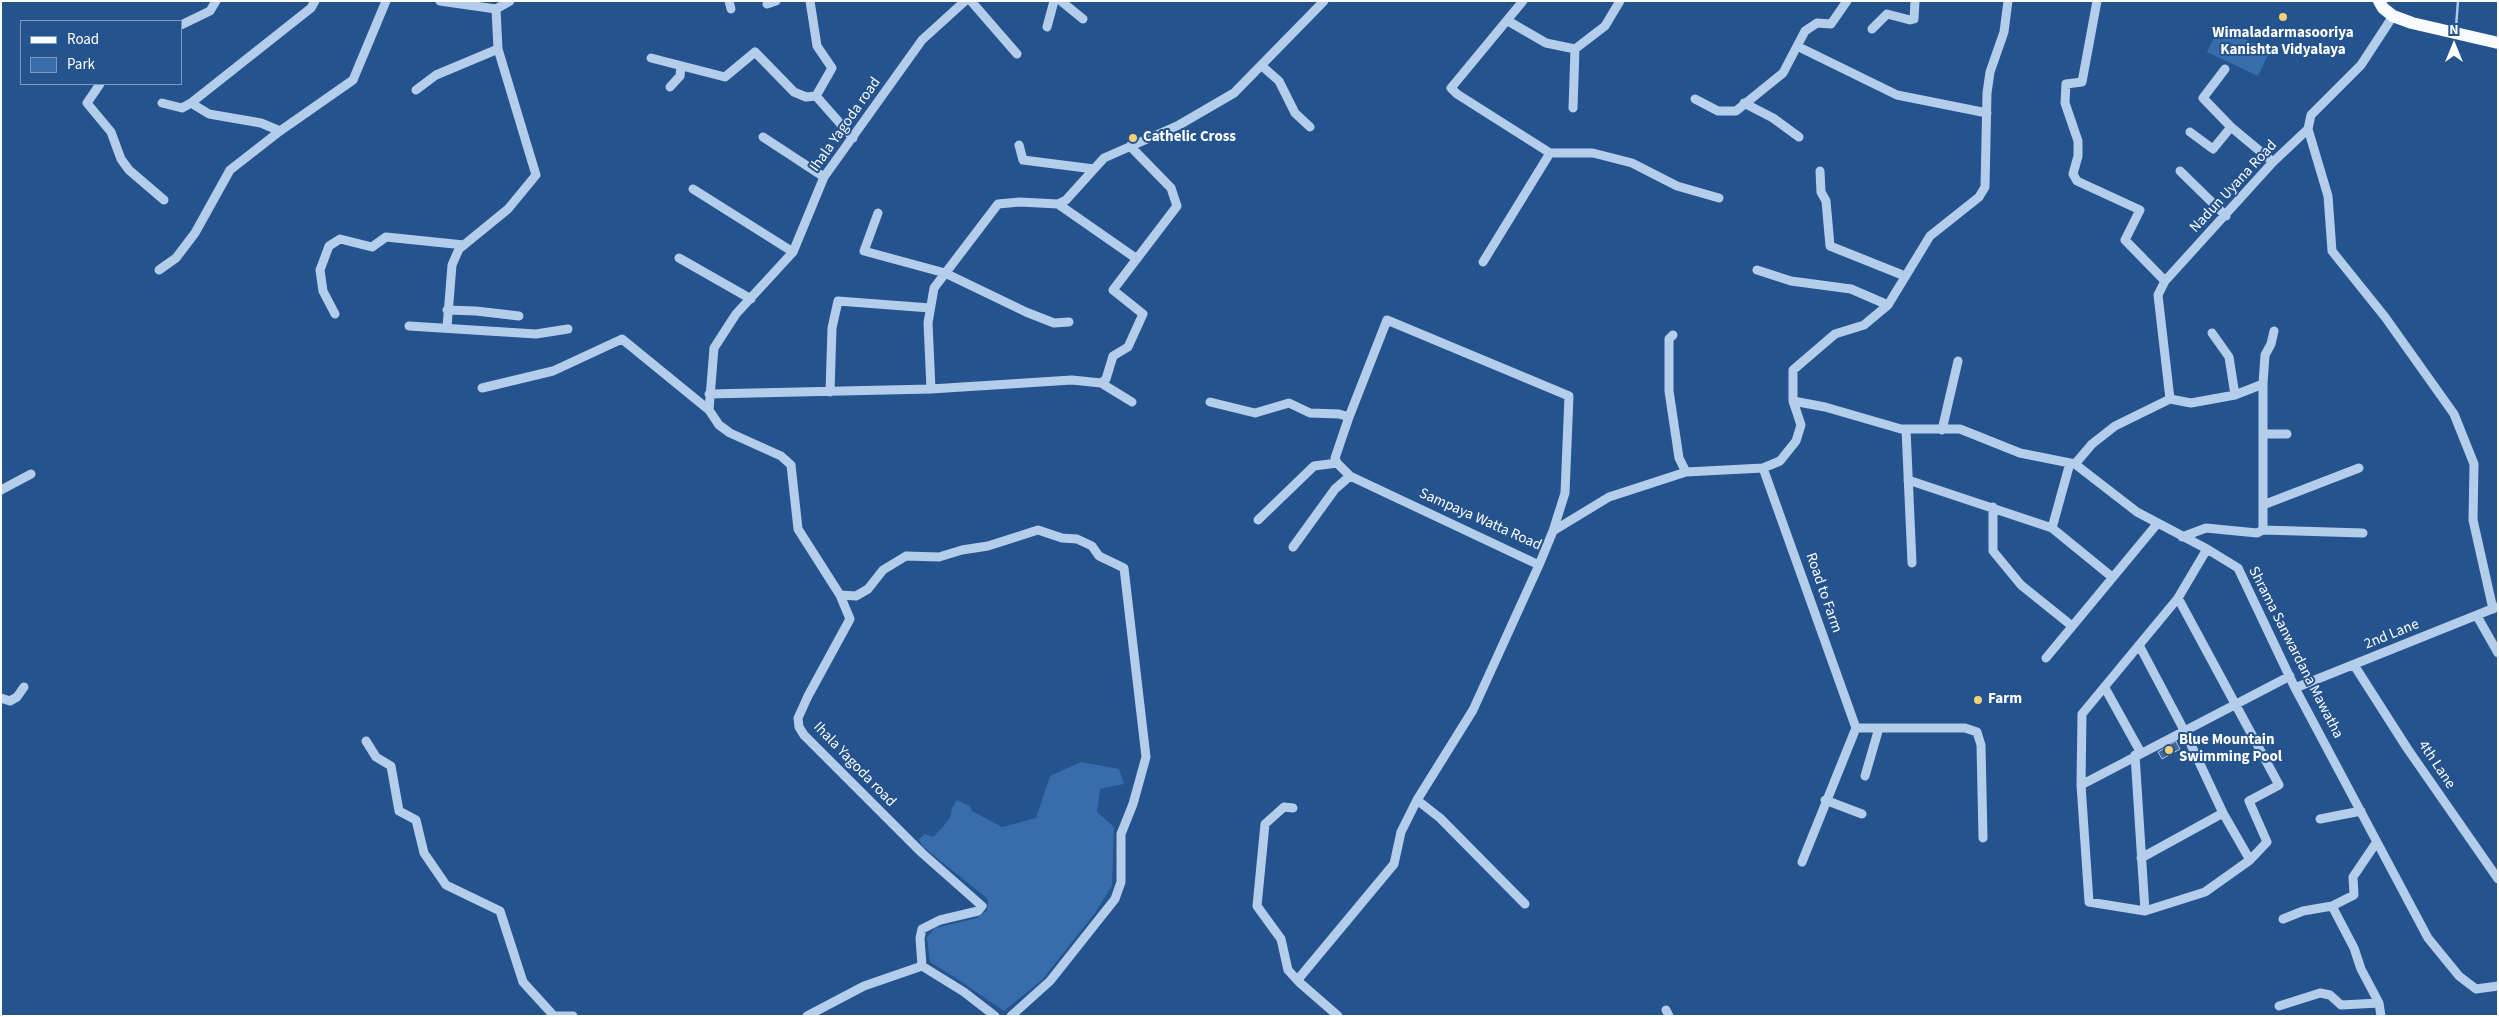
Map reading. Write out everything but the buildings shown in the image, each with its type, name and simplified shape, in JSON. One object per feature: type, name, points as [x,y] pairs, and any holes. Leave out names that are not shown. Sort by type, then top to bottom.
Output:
[{"type":"main road","points":[[2379,1],[2383,8],[2393,16],[2426,28],[2498,43]]},
{"type":"street","points":[[182,25],[210,11],[216,1]]},
{"type":"street","points":[[162,104],[182,108],[191,103],[312,8],[315,1]]},
{"type":"street","points":[[159,270],[176,258],[195,233],[230,170],[280,130],[353,80],[386,1]]},
{"type":"street","points":[[440,1],[496,9],[507,2]]},
{"type":"street","points":[[810,1],[818,46],[832,68],[816,96]]},
{"type":"street","name":"Ihala Yagoda road","points":[[922,966],[920,938],[922,929],[940,920],[978,911],[982,906],[922,853],[804,735],[799,727],[798,718],[808,696],[850,619],[840,595],[798,530],[791,465],[781,456],[730,433],[719,425],[709,410],[709,394],[714,348],[736,314],[793,252],[824,177],[922,40],[966,1]]},
{"type":"street","points":[[971,1],[1017,54]]},
{"type":"street","points":[[1047,26],[1054,1]]},
{"type":"street","points":[[1062,1],[1083,19]]},
{"type":"street","points":[[931,389],[928,323],[934,288],[998,204],[1020,202],[1058,204],[1066,200],[1104,158],[1179,125],[1234,93],[1324,1]]},
{"type":"street","points":[[1524,1],[1451,88],[1457,94],[1550,153],[1593,153],[1622,160],[1677,186],[1719,198]]},
{"type":"street","points":[[1508,21],[1546,43],[1575,49],[1605,26],[1620,1]]},
{"type":"street","points":[[1695,99],[1718,111],[1736,111],[1744,102],[1783,73],[1805,30],[1817,23],[1831,24],[1847,1]]},
{"type":"street","points":[[1872,28],[1886,14],[1910,20],[1914,18],[1915,1]]},
{"type":"street","name":"Sampaya Watta Road","points":[[1338,463],[1350,476],[1539,565],[1553,531],[1609,497],[1686,472],[1763,468],[1780,461],[1796,441],[1800,425],[1793,401],[1793,370],[1835,334],[1864,325],[1888,305],[1930,236],[1979,197],[1985,187],[1990,72],[2004,32],[2008,1]]},
{"type":"street","points":[[2096,1],[2082,82],[2066,84],[2065,103],[2078,142],[2078,156],[2073,174],[2077,181],[2140,210],[2124,240],[2166,281]]},
{"type":"street","points":[[448,327],[452,265],[459,249],[508,209],[536,175],[498,49],[496,9]]},
{"type":"street","name":"Nadun Uyana Road","points":[[2170,399],[2158,295],[2166,281],[2273,162],[2308,129],[2311,115],[2361,66],[2393,16]]},
{"type":"street","points":[[416,90],[436,75],[498,49]]},
{"type":"street","points":[[1574,108],[1575,49]]},
{"type":"street","points":[[1804,49],[1897,94],[1987,113]]},
{"type":"street","points":[[651,58],[725,77],[755,52],[794,92],[806,97],[816,96]]},
{"type":"street","points":[[670,87],[680,76],[681,66]]},
{"type":"street","points":[[1262,66],[1279,81],[1295,113],[1310,127]]},
{"type":"street","points":[[2225,69],[2203,98],[2231,127],[2273,162]]},
{"type":"street","points":[[99,85],[88,103],[111,132],[125,164],[164,200]]},
{"type":"street","points":[[816,96],[853,138]]},
{"type":"street","points":[[1744,102],[1773,118],[1799,137]]},
{"type":"street","points":[[191,103],[209,114],[261,123],[280,130]]},
{"type":"street","points":[[2190,132],[2213,149],[2231,127]]},
{"type":"street","points":[[2308,129],[2328,196],[2332,251],[2385,317],[2454,414],[2474,464],[2473,520],[2495,608]]},
{"type":"street","points":[[763,138],[824,177]]},
{"type":"street","points":[[1020,145],[1023,160],[1094,169]]},
{"type":"street","points":[[1101,384],[1106,379],[1114,356],[1128,347],[1143,314],[1113,290],[1177,206],[1171,188],[1130,146]]},
{"type":"street","points":[[1483,262],[1550,153]]},
{"type":"street","points":[[1820,171],[1821,192],[1826,201],[1830,246],[1905,276]]},
{"type":"street","points":[[2180,171],[2226,216]]},
{"type":"street","points":[[693,189],[793,252]]},
{"type":"street","points":[[1058,204],[1137,259]]},
{"type":"street","points":[[878,213],[864,251],[945,273],[1026,312],[1054,323],[1069,322]]},
{"type":"street","points":[[335,314],[323,291],[320,270],[329,246],[340,239],[372,247],[386,237],[464,244]]},
{"type":"street","points":[[678,258],[751,299]]},
{"type":"street","points":[[1757,270],[1791,281],[1851,289],[1888,305]]},
{"type":"street","points":[[830,392],[832,328],[838,301],[930,308]]},
{"type":"street","points":[[448,310],[476,310],[519,316]]},
{"type":"street","points":[[1258,520],[1314,466],[1338,463],[1335,458],[1349,417],[1387,320],[1569,396],[1564,493],[1553,531]]},
{"type":"street","points":[[410,326],[536,334],[568,329]]},
{"type":"street","points":[[2263,530],[2264,355],[2271,344],[2274,331]]},
{"type":"street","points":[[2212,333],[2229,357],[2235,395]]},
{"type":"street","points":[[1673,335],[1669,339],[1670,391],[1679,458],[1686,472]]},
{"type":"street","points":[[482,388],[553,371],[622,339],[709,410]]},
{"type":"street","points":[[1942,430],[1958,361]]},
{"type":"street","points":[[709,394],[931,389],[1072,380],[1101,384],[1132,402]]},
{"type":"street","points":[[2052,528],[2072,463],[2114,426],[2170,399],[2191,403],[2235,395],[2263,384]]},
{"type":"street","name":"Shrama Sanwardana Mawatha","points":[[1793,401],[1825,407],[1906,429],[1960,429],[2020,454],[2072,463],[2137,512],[2207,549],[2238,568],[2295,688],[2428,938],[2459,976],[2476,989],[2498,986]]},
{"type":"street","points":[[1210,402],[1255,413],[1290,403],[1310,413],[1339,414],[1349,417]]},
{"type":"street","points":[[1906,429],[1912,563]]},
{"type":"street","points":[[2263,434],[2287,434]]},
{"type":"street","name":"Road to Farm","points":[[1763,468],[1856,728]]},
{"type":"street","points":[[2263,505],[2359,468]]},
{"type":"street","points":[[1,490],[31,474]]},
{"type":"street","points":[[1293,547],[1335,490],[1350,476]]},
{"type":"street","points":[[1908,480],[2052,528],[2112,577]]},
{"type":"street","points":[[1993,507],[1993,551],[2021,585],[2072,626]]},
{"type":"street","points":[[2046,658],[2157,524]]},
{"type":"street","points":[[2182,537],[2195,530],[2206,528],[2257,533],[2263,530],[2363,533]]},
{"type":"street","points":[[840,595],[856,596],[868,589],[883,570],[906,556],[939,558],[962,550],[988,546],[1038,530],[1084,542],[1092,546],[1099,556],[1124,568],[1146,757],[1133,804],[1121,834],[1121,882],[1115,899],[1050,981],[1011,1016]]},
{"type":"street","points":[[2178,598],[2236,702],[2279,785],[2249,801],[2268,842],[2250,860],[2205,892],[2145,911],[2090,902],[2081,785],[2082,714],[2178,598],[2207,549]]},
{"type":"street","points":[[1299,982],[1300,977],[1394,864],[1401,832],[1417,800],[1473,710],[1539,565]]},
{"type":"street","name":"2nd Lane","points":[[2295,688],[2495,608]]},
{"type":"street","points":[[2477,616],[2498,653]]},
{"type":"street","points":[[2139,645],[2185,732],[2223,813],[2250,860]]},
{"type":"street","name":"4th Lane","points":[[2354,665],[2407,748],[2498,879]]},
{"type":"street","points":[[2081,785],[2138,754],[2185,732],[2236,702],[2290,676]]},
{"type":"street","points":[[1,698],[10,701],[24,687]]},
{"type":"street","points":[[2105,688],[2138,754],[2141,858],[2145,911]]},
{"type":"street","points":[[1802,862],[1825,800],[1856,728],[1965,728],[1976,732],[1981,746],[1982,838]]},
{"type":"street","points":[[1865,776],[1879,728]]},
{"type":"street","points":[[366,741],[376,757],[391,766],[399,811],[416,820],[424,853],[446,885],[500,911],[523,982],[554,1016],[573,1016]]},
{"type":"street","points":[[1417,800],[1440,818],[1524,904]]},
{"type":"street","points":[[1825,800],[1862,814]]},
{"type":"street","points":[[1293,808],[1284,807],[1265,824],[1257,906],[1281,939],[1288,970],[1338,1016]]},
{"type":"street","points":[[2320,819],[2361,811]]},
{"type":"street","points":[[2141,858],[2223,813]]},
{"type":"street","points":[[2283,919],[2303,911],[2332,906],[2354,895],[2353,877],[2376,843]]},
{"type":"street","points":[[2332,906],[2379,1003],[2380,1016]]},
{"type":"street","points":[[807,1016],[864,986],[922,966],[964,992],[995,1016]]},
{"type":"street","points":[[2279,1006],[2320,993],[2330,995],[2341,1005],[2379,1003]]},
{"type":"green space","points":[[2219,27],[2270,51],[2258,76],[2207,52]]},
{"type":"green space","points":[[1081,762],[1119,769],[1124,784],[1100,789],[1097,812],[1114,827],[1112,886],[1095,913],[1042,980],[1004,1011],[930,962],[927,937],[935,928],[977,918],[987,910],[988,899],[922,846],[919,839],[925,834],[933,837],[942,828],[950,818],[952,808],[957,800],[970,806],[972,811],[1002,827],[1036,818],[1050,776]]},
{"type":"shaded area","name":"Blue Mountain Swimming Pool","points":[[2176,741],[2180,749],[2162,759],[2158,752]]},
{"type":"waterway","points":[[2456,27],[2458,1]]},
{"type":"place","name":"Wimaladarmasooriya Kanishta Vidyalaya","points":[[2283,17]]},
{"type":"place","name":"Cathelic Cross","points":[[1133,138]]},
{"type":"place","name":"Farm","points":[[1978,700]]},
{"type":"place","name":"Blue Mountain Swimming Pool","points":[[2169,750]]}]
